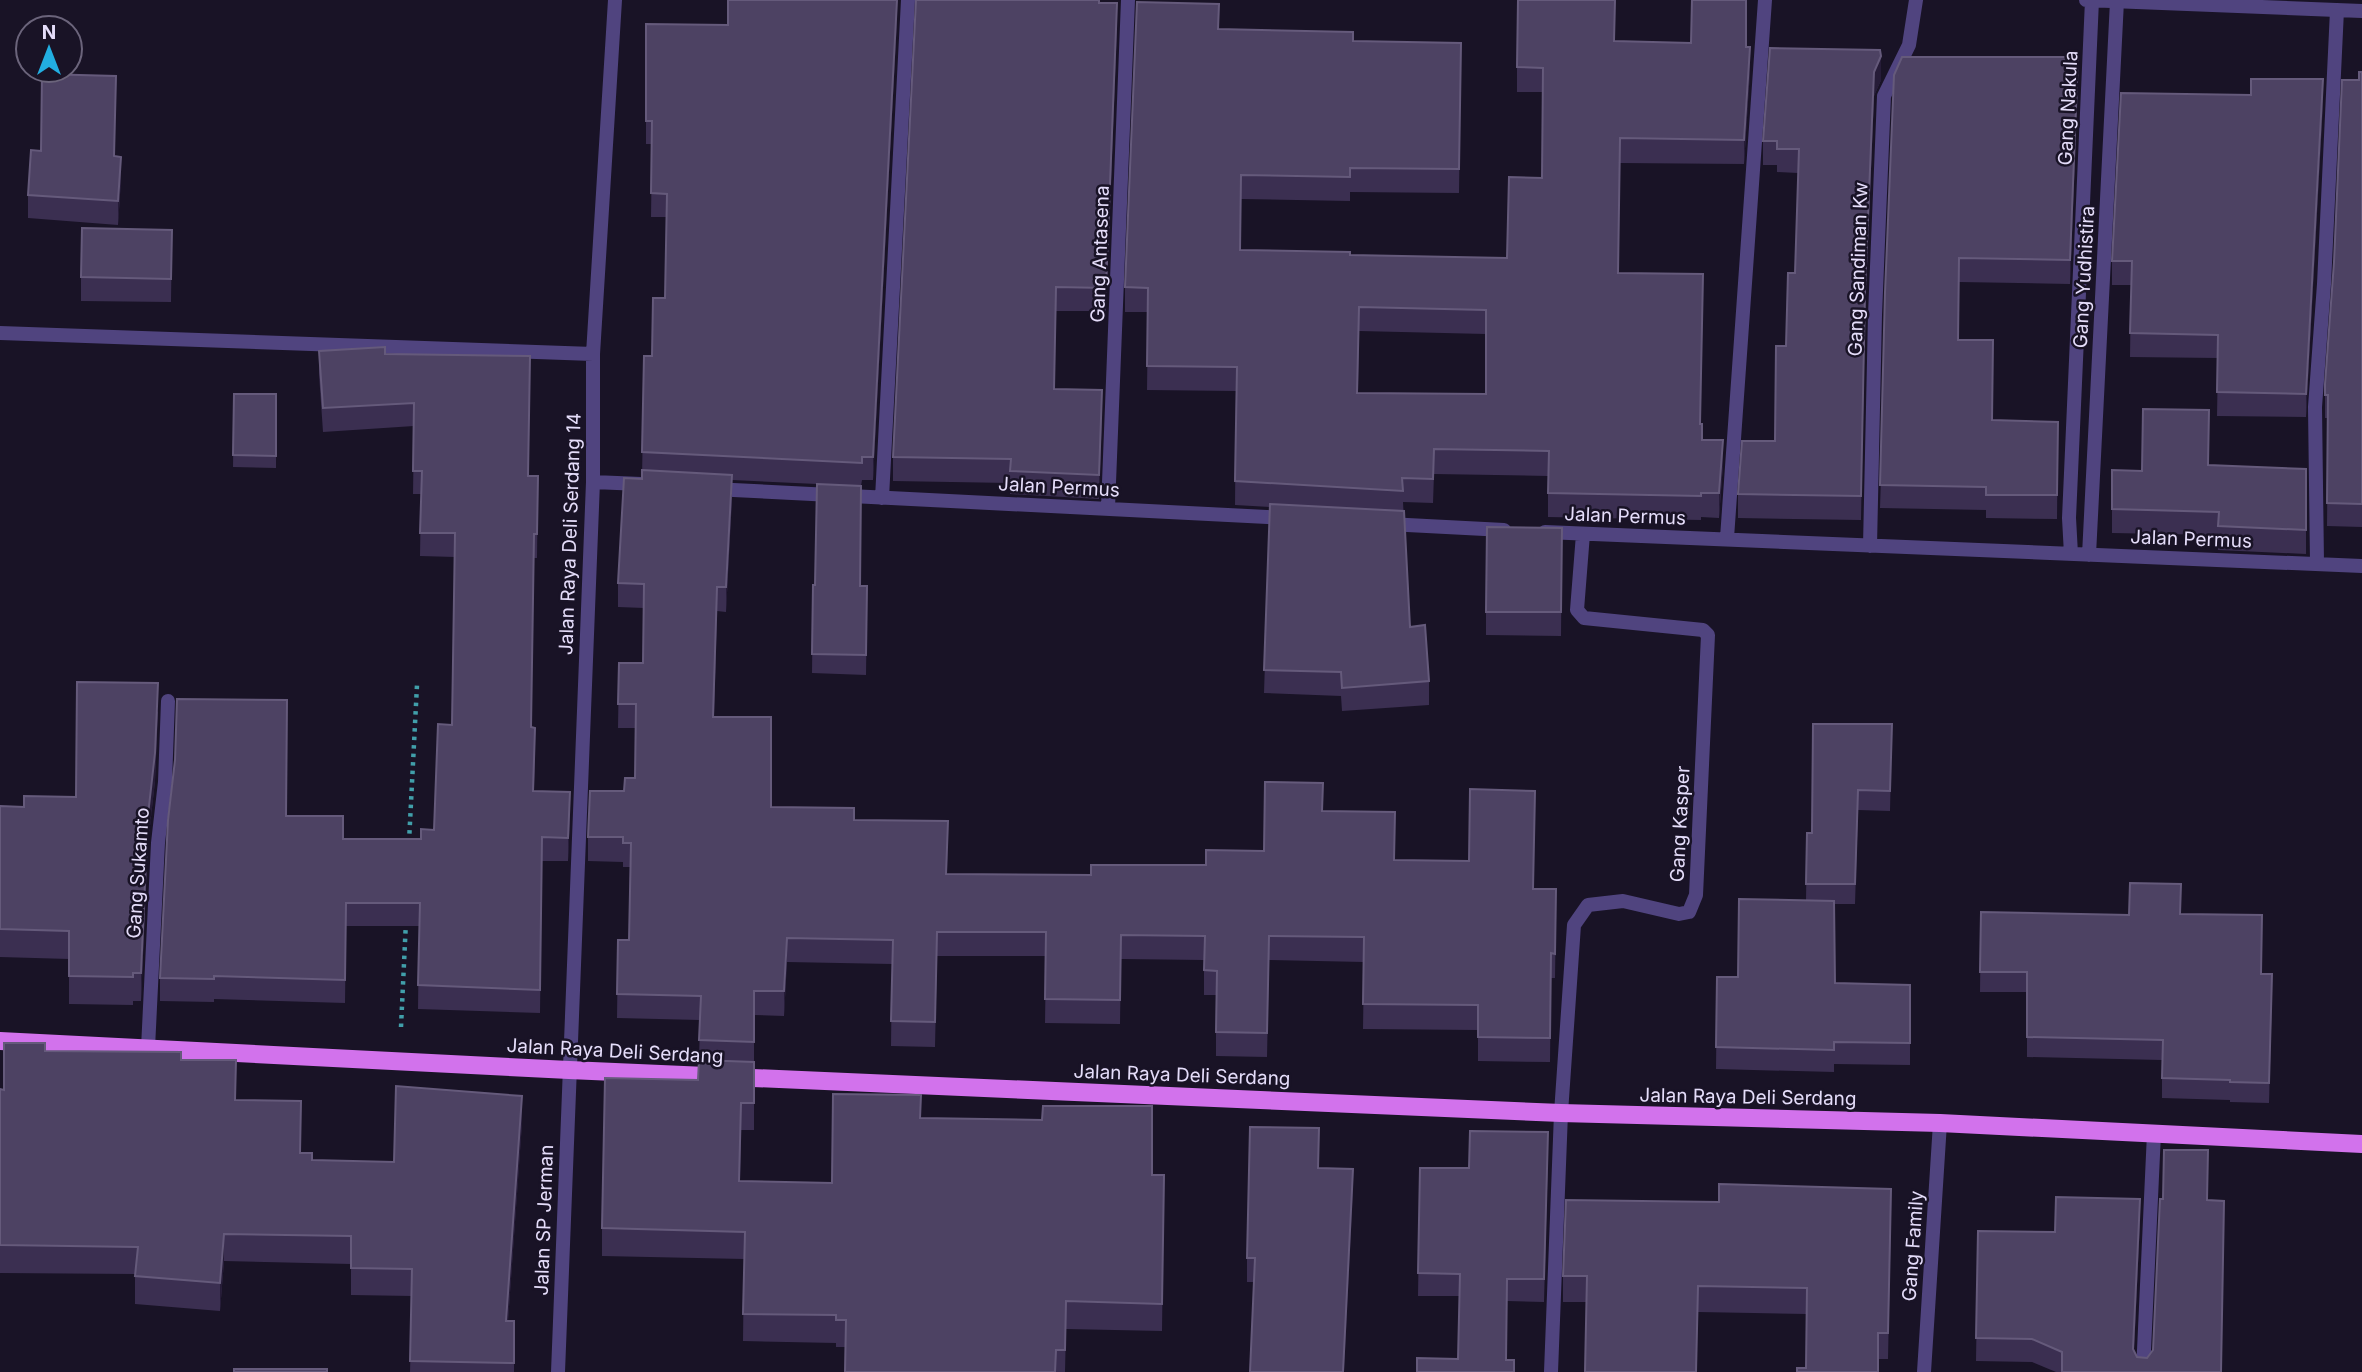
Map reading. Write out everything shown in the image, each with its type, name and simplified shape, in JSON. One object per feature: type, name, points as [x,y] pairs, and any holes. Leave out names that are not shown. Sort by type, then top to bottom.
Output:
[{"type":"main road","name":"Jalan Raya Deli Serdang","points":[[0,1041],[569,1070],[1561,1113],[1940,1122],[2362,1144]]},
{"type":"street","name":"Jalan Raya Deli Serdang 14","points":[[569,1070],[593,482],[593,354],[615,0]]},
{"type":"street","points":[[882,498],[908,0]]},
{"type":"street","name":"Gang Antasena","points":[[1108,508],[1128,0]]},
{"type":"street","points":[[1727,538],[1765,0]]},
{"type":"street","name":"Gang Sandiman Kw","points":[[1870,546],[1875,314],[1884,96],[1909,46],[1916,0]]},
{"type":"street","points":[[2086,0],[2362,11]]},
{"type":"street","name":"Gang Nakula","points":[[2071,554],[2069,518],[2092,0]]},
{"type":"street","name":"Gang Yudhistira","points":[[2089,555],[2117,1]]},
{"type":"street","points":[[2317,563],[2315,407],[2324,284],[2337,10]]},
{"type":"street","points":[[0,333],[593,354]]},
{"type":"street","points":[[593,482],[662,486]]},
{"type":"street","name":"Jalan Permus","points":[[703,488],[1304,519]]},
{"type":"street","name":"Jalan Permus","points":[[1374,523],[2362,566]]},
{"type":"street","name":"Gang Kasper","points":[[1561,1113],[1574,925],[1588,905],[1623,901],[1679,914],[1689,912],[1696,895],[1708,635],[1703,630],[1584,618],[1577,610],[1583,534]]},
{"type":"street","name":"Gang Sukamto","points":[[148,1048],[158,843],[165,782],[167,701]]},
{"type":"street","name":"Jalan SP Jerman","points":[[558,1372],[569,1070]]},
{"type":"street","points":[[1550,1372],[1561,1113]]},
{"type":"street","name":"Gang Family","points":[[1924,1372],[1940,1122]]},
{"type":"street","points":[[2143,1372],[2154,1133]]},
{"type":"path","points":[[409,852],[417,685]]},
{"type":"path","points":[[399,1061],[406,908]]},
{"type":"building","points":[[728,0],[897,0],[873,457],[862,457],[862,463],[642,452],[644,356],[652,356],[653,298],[665,298],[667,194],[651,193],[652,121],[646,121],[646,24],[728,25]]},
{"type":"building","points":[[916,0],[1099,0],[1099,3],[1117,3],[1106,288],[1056,287],[1054,389],[1102,390],[1099,475],[1010,471],[1011,459],[893,457]]},
{"type":"building","points":[[1518,0],[1615,0],[1614,41],[1691,43],[1692,0],[1746,0],[1746,47],[1750,47],[1744,140],[1620,138],[1618,273],[1703,274],[1700,424],[1702,440],[1723,440],[1719,493],[1701,493],[1701,496],[1548,493],[1549,451],[1434,449],[1433,479],[1402,478],[1403,491],[1235,481],[1237,367],[1147,366],[1148,288],[1125,287],[1137,2],[1219,4],[1218,29],[1353,32],[1353,41],[1461,43],[1459,169],[1350,168],[1350,177],[1241,175],[1240,250],[1507,258],[1509,177],[1542,178],[1543,68],[1517,67]],"holes":[[[1359,307],[1486,310],[1486,394],[1357,393]]]},
{"type":"building","points":[[1770,48],[1880,50],[1881,56],[1874,72],[1865,291],[1861,496],[1738,494],[1742,441],[1775,441],[1776,346],[1786,346],[1788,273],[1795,273],[1799,149],[1777,149],[1777,141],[1763,141]]},
{"type":"building","points":[[1902,57],[2078,57],[2070,260],[1959,258],[1958,340],[1993,340],[1992,420],[2058,422],[2057,495],[1986,495],[1986,487],[1880,485],[1894,75]]},
{"type":"building","points":[[2359,72],[2362,72],[2362,504],[2327,503],[2328,395],[2325,395],[2325,384],[2334,262],[2342,80],[2359,80]]},
{"type":"building","points":[[84,75],[116,76],[114,156],[121,157],[118,201],[28,195],[31,150],[41,151],[42,84],[84,84]]},
{"type":"building","points":[[2251,79],[2323,79],[2306,394],[2217,392],[2218,335],[2130,333],[2132,261],[2112,261],[2121,93],[2251,95]]},
{"type":"building","points":[[82,228],[172,230],[171,279],[81,277]]},
{"type":"building","points":[[385,347],[385,354],[530,356],[528,476],[538,476],[537,534],[534,534],[531,727],[535,728],[533,791],[570,792],[568,838],[542,837],[540,990],[418,985],[420,903],[346,903],[345,980],[214,976],[214,979],[160,978],[177,699],[287,700],[286,816],[343,816],[343,839],[421,839],[421,829],[434,830],[438,724],[452,725],[455,533],[420,533],[422,471],[413,471],[414,403],[323,408],[319,351]]},
{"type":"building","points":[[234,394],[276,394],[276,456],[233,455]]},
{"type":"building","points":[[2143,409],[2209,410],[2208,465],[2306,469],[2306,530],[2218,526],[2219,512],[2112,509],[2112,470],[2142,471]]},
{"type":"building","points":[[642,470],[732,475],[726,587],[717,587],[713,717],[771,717],[771,807],[854,808],[854,820],[948,821],[946,874],[1091,875],[1091,865],[1206,865],[1206,850],[1264,851],[1265,782],[1323,783],[1322,811],[1395,812],[1394,860],[1469,861],[1470,789],[1535,791],[1533,889],[1556,889],[1555,954],[1551,953],[1550,1038],[1478,1037],[1478,1005],[1363,1004],[1364,937],[1269,936],[1267,1033],[1216,1032],[1217,971],[1204,970],[1205,936],[1121,935],[1120,1000],[1045,999],[1046,932],[937,932],[935,1022],[891,1021],[893,940],[787,938],[784,991],[754,991],[754,1042],[699,1040],[701,996],[617,994],[618,940],[629,940],[631,843],[623,843],[623,837],[588,837],[590,791],[624,791],[625,778],[635,778],[636,704],[618,704],[619,663],[643,663],[644,584],[618,583],[624,478],[642,479]]},
{"type":"building","points":[[817,484],[861,486],[860,586],[867,586],[866,655],[812,654]]},
{"type":"building","points":[[1270,504],[1404,511],[1410,627],[1425,625],[1429,681],[1342,688],[1341,672],[1264,670]]},
{"type":"building","points":[[1487,527],[1562,528],[1561,612],[1486,612]]},
{"type":"building","points":[[77,682],[158,683],[155,753],[148,815],[141,973],[133,973],[133,977],[69,976],[69,931],[0,929],[0,806],[24,807],[24,796],[76,797]]},
{"type":"building","points":[[1813,724],[1892,724],[1890,791],[1858,790],[1855,884],[1806,884],[1807,833],[1812,833]]},
{"type":"building","points":[[2130,883],[2181,884],[2180,914],[2262,915],[2261,974],[2272,974],[2269,1083],[2162,1078],[2163,1040],[2027,1037],[2027,972],[1980,972],[1981,912],[2129,915]]},
{"type":"building","points":[[1739,899],[1834,901],[1835,983],[1910,985],[1910,1043],[1834,1042],[1834,1050],[1716,1047],[1717,977],[1738,977]]},
{"type":"building","points":[[4,1043],[45,1043],[45,1051],[181,1052],[181,1060],[236,1060],[235,1100],[301,1101],[300,1153],[312,1153],[312,1160],[394,1162],[396,1086],[522,1096],[506,1321],[514,1321],[514,1363],[410,1361],[412,1269],[351,1268],[351,1236],[224,1234],[220,1283],[135,1276],[138,1247],[0,1245],[0,1089],[4,1090]]},
{"type":"building","points":[[699,1060],[754,1062],[754,1103],[741,1103],[739,1181],[832,1183],[833,1094],[921,1095],[920,1118],[1042,1120],[1043,1106],[1152,1106],[1152,1175],[1164,1175],[1162,1304],[1066,1301],[1065,1350],[1056,1350],[1055,1372],[845,1372],[846,1320],[836,1320],[836,1315],[743,1314],[745,1232],[602,1228],[605,1078],[698,1080]]},
{"type":"building","points":[[1250,1127],[1319,1128],[1318,1168],[1353,1169],[1343,1372],[1250,1372],[1255,1258],[1247,1258]]},
{"type":"building","points":[[1470,1131],[1548,1132],[1544,1279],[1507,1279],[1506,1360],[1514,1360],[1514,1372],[1417,1372],[1417,1358],[1458,1359],[1460,1274],[1418,1273],[1420,1168],[1469,1168]]},
{"type":"building","points":[[2164,1150],[2208,1150],[2207,1200],[2224,1201],[2221,1372],[2062,1372],[2062,1352],[2032,1339],[1976,1338],[1978,1231],[2055,1232],[2056,1197],[2140,1199],[2133,1349],[2137,1357],[2147,1358],[2153,1350]]},
{"type":"building","points":[[1719,1184],[1891,1189],[1888,1333],[1878,1333],[1878,1372],[1797,1372],[1797,1368],[1806,1368],[1807,1288],[1698,1286],[1696,1372],[1585,1372],[1587,1276],[1563,1276],[1566,1200],[1719,1202]]},
{"type":"building","points":[[234,1369],[327,1369],[327,1372],[234,1372]]}]
